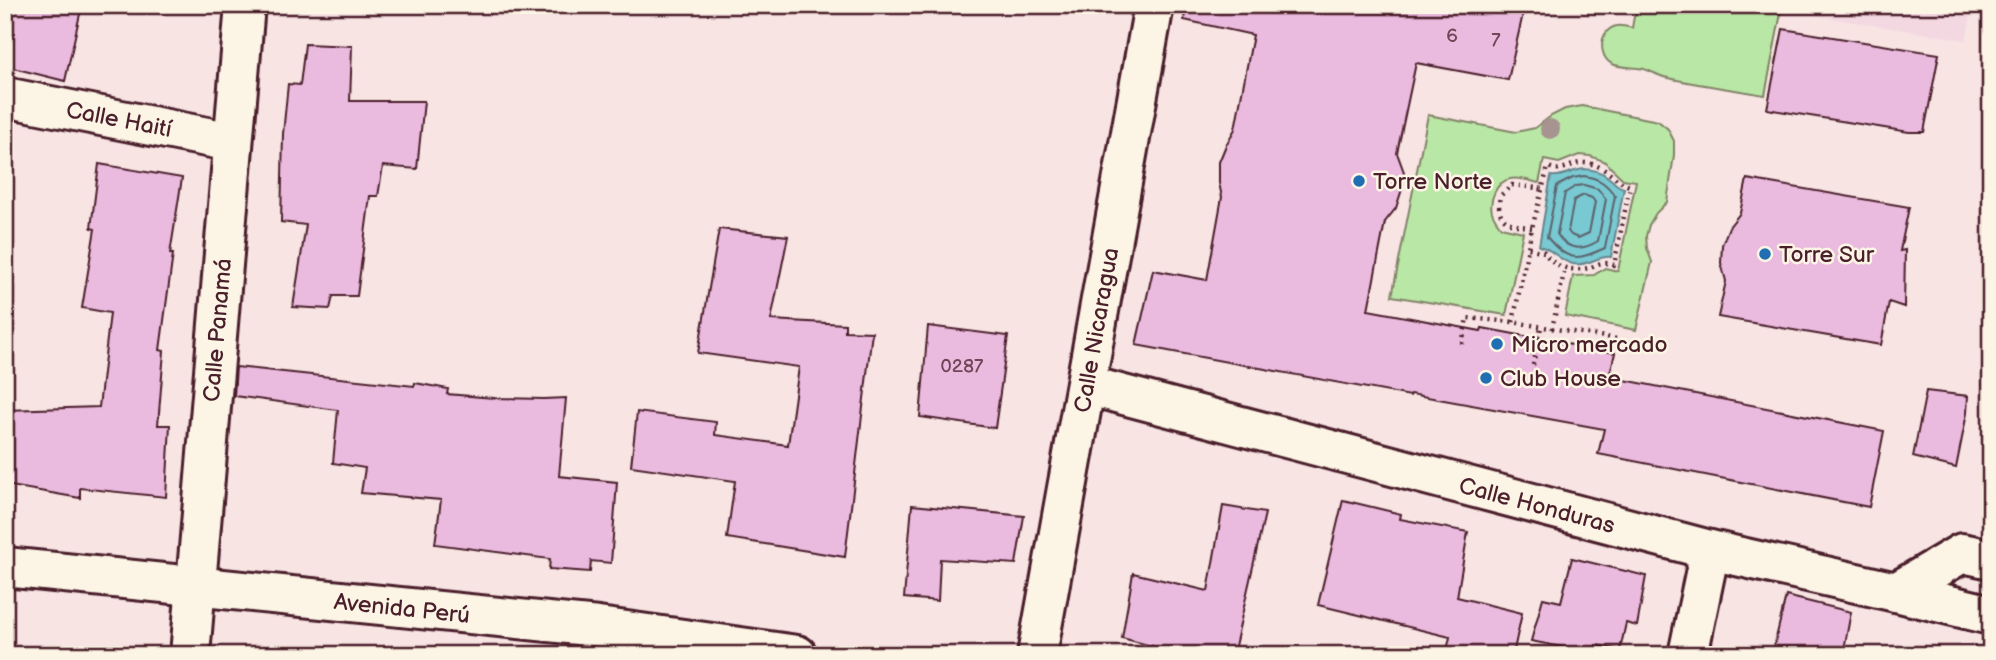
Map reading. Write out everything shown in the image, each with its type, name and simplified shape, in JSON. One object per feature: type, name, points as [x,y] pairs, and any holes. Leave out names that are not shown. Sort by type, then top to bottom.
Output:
[{"type":"street","name":"Calle Panamá","points":[[190,655],[245,5]]},
{"type":"street","name":"Calle Nicaragua","points":[[1037,655],[1086,385],[1157,22]]},
{"type":"street","name":"Calle Haití","points":[[5,97],[232,142]]},
{"type":"street","name":"Calle Honduras","points":[[1086,385],[1710,550],[1991,615]]},
{"type":"street","points":[[1688,655],[1710,550]]},
{"type":"street","points":[[1896,592],[1962,553],[1991,559]]},
{"type":"street","name":"Avenida Perú","points":[[5,567],[195,588],[597,641],[797,655]]},
{"type":"path","points":[[1513,322],[1532,228],[1548,167],[1560,169],[1580,162],[1601,167],[1620,183],[1630,186],[1614,265],[1601,262],[1579,270],[1565,268],[1558,266],[1544,252],[1528,248]]},
{"type":"path","points":[[1532,228],[1508,223],[1503,218],[1500,196],[1512,185],[1544,189]]},
{"type":"path","points":[[1552,329],[1565,268]]},
{"type":"path","points":[[1462,344],[1467,318],[1513,322],[1618,340]]},
{"type":"path","points":[[1533,365],[1541,327]]},
{"type":"shaded area","points":[[1769,5],[1973,5],[1966,40],[1768,8]]},
{"type":"green space","points":[[1636,5],[1730,5],[1781,13],[1765,95],[1676,80],[1644,69],[1612,64],[1602,49],[1604,37],[1611,28],[1617,26],[1632,28]]},
{"type":"green space","points":[[1582,106],[1658,121],[1668,129],[1674,141],[1667,202],[1656,213],[1646,236],[1652,262],[1636,330],[1565,316],[1573,276],[1594,275],[1605,268],[1618,271],[1636,181],[1623,179],[1604,161],[1590,156],[1579,155],[1559,163],[1544,160],[1539,183],[1510,179],[1501,184],[1495,192],[1491,207],[1497,222],[1501,227],[1523,232],[1506,315],[1392,296],[1428,115],[1516,132],[1535,128],[1565,109]]},
{"type":"water","points":[[1584,169],[1603,173],[1624,188],[1611,257],[1573,264],[1539,246],[1551,176]]},
{"type":"building","points":[[5,5],[82,5],[65,81],[5,66]]},
{"type":"building","points":[[1186,5],[1525,5],[1508,80],[1416,63],[1397,153],[1404,172],[1402,189],[1396,208],[1385,222],[1368,310],[1615,353],[1609,377],[1884,431],[1869,507],[1598,454],[1604,429],[1136,345],[1153,270],[1207,280],[1222,197],[1219,162],[1235,129],[1253,35],[1184,20]]},
{"type":"building","points":[[1783,29],[1939,54],[1924,132],[1909,132],[1767,109]]},
{"type":"building","points":[[305,44],[352,46],[350,101],[424,101],[417,169],[383,166],[378,196],[370,196],[357,296],[333,296],[330,309],[293,307],[306,225],[281,222],[283,134],[288,84],[300,85]]},
{"type":"building","points":[[99,164],[182,178],[170,254],[173,254],[160,350],[164,351],[158,425],[170,425],[166,497],[80,488],[80,498],[5,485],[5,410],[99,407],[110,313],[82,308],[95,229],[91,228]]},
{"type":"building","points":[[1747,179],[1909,207],[1900,251],[1905,250],[1904,307],[1889,302],[1881,345],[1718,317],[1726,281],[1721,263],[1722,245],[1729,227],[1740,213]]},
{"type":"building","points":[[719,229],[788,236],[771,320],[845,324],[845,331],[872,332],[845,557],[727,538],[735,481],[631,466],[637,412],[716,422],[715,435],[788,445],[799,367],[698,353]]},
{"type":"building","points":[[928,326],[1008,336],[995,428],[920,417]]},
{"type":"building","points":[[236,367],[414,386],[415,383],[448,389],[447,394],[494,398],[566,398],[559,476],[617,482],[611,563],[591,561],[590,572],[549,569],[550,559],[435,544],[441,500],[361,493],[365,468],[333,463],[338,410],[234,396]]},
{"type":"building","points":[[1926,391],[1968,396],[1956,468],[1913,457]]},
{"type":"building","points":[[1343,500],[1401,514],[1400,519],[1468,532],[1457,597],[1522,613],[1513,655],[1446,655],[1450,637],[1318,605]]},
{"type":"building","points":[[912,505],[1024,516],[1016,564],[940,559],[938,601],[904,598]]},
{"type":"building","points":[[1223,506],[1265,513],[1233,655],[1162,655],[1163,649],[1122,638],[1133,573],[1208,591]]},
{"type":"building","points":[[1572,558],[1646,576],[1637,626],[1626,623],[1620,650],[1596,645],[1593,653],[1531,641],[1543,598],[1561,602]]},
{"type":"building","points":[[1786,596],[1851,612],[1843,655],[1772,655]]},
{"type":"place","name":"Torre Norte","points":[[1359,181]]},
{"type":"place","name":"Torre Sur","points":[[1765,254]]},
{"type":"place","name":"Micro mercado","points":[[1497,344]]},
{"type":"place","name":"Club House","points":[[1486,378]]}]
